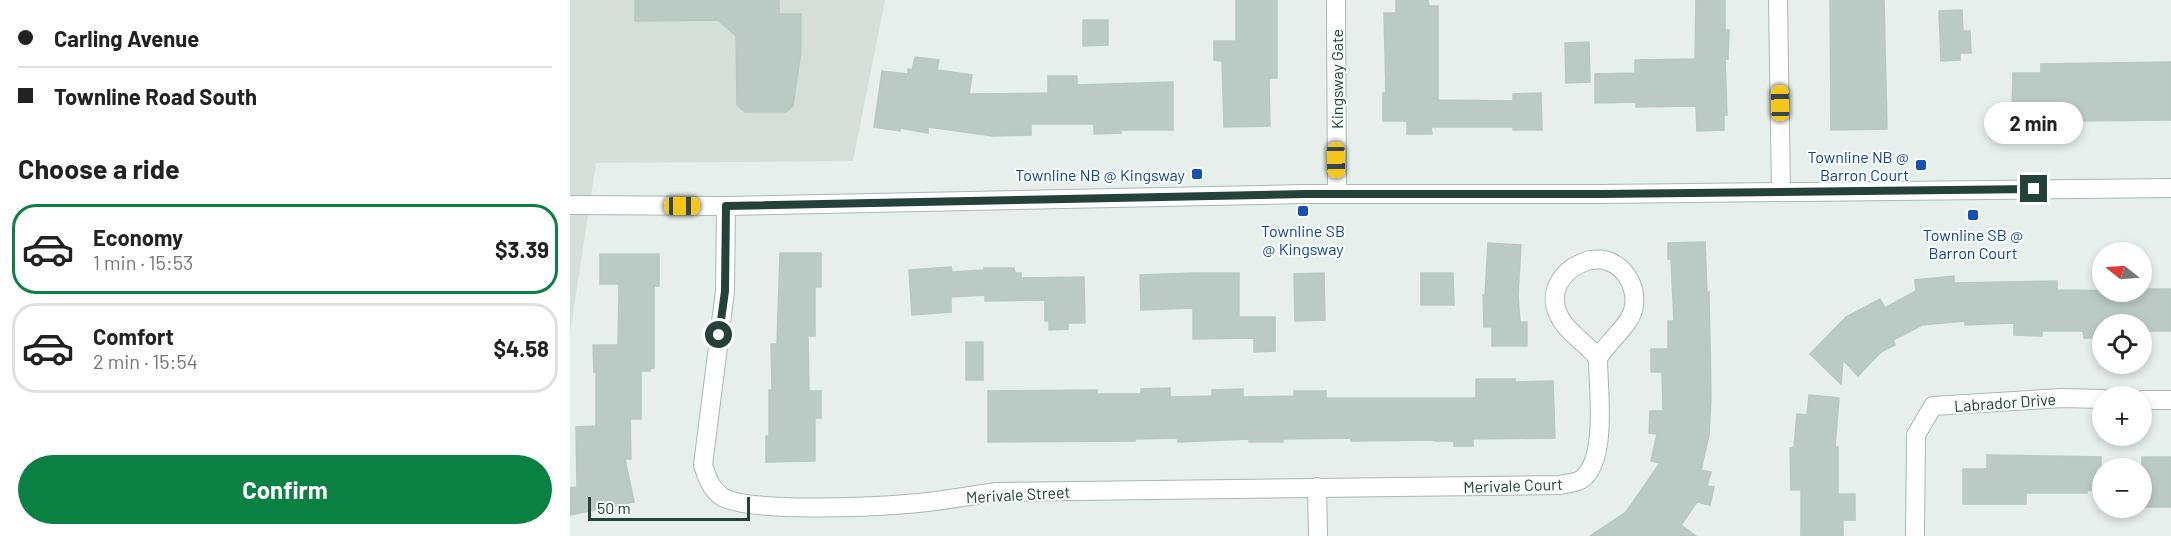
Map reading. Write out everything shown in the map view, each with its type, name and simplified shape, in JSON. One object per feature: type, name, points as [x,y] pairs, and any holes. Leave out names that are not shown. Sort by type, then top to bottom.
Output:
[{"type":"street","name":"Kingsway Gate","points":[[1336,0],[1337,194]]},
{"type":"street","points":[[1778,0],[1781,192]]},
{"type":"street","points":[[570,206],[726,206],[1337,194],[1601,194],[2171,188]]},
{"type":"street","name":"Merivale Street","points":[[726,206],[725,291],[703,465],[709,483],[721,496],[738,502],[775,507],[908,504],[997,492],[1317,487]]},
{"type":"street","points":[[1590,260],[1604,260],[1615,265],[1628,278],[1634,296],[1629,320],[1598,358],[1588,345],[1563,322],[1557,310],[1555,297],[1558,283],[1566,272],[1577,264],[1590,260]]},
{"type":"street","name":"Merivale Court","points":[[1317,487],[1492,487],[1560,485],[1581,480],[1594,467],[1599,443],[1598,358]]},
{"type":"street","name":"Labrador Drive","points":[[1915,536],[1916,435],[1933,406],[2062,398],[2092,399]]},
{"type":"street","points":[[2152,400],[2171,400]]},
{"type":"street","points":[[1317,487],[1318,536]]},
{"type":"shaded area","points":[[570,0],[885,0],[853,161],[596,163],[570,333]]},
{"type":"building","points":[[635,0],[779,0],[779,14],[801,14],[801,51],[793,106],[786,112],[745,112],[737,105],[736,36],[718,20],[635,21]]},
{"type":"building","points":[[1236,0],[1277,0],[1277,78],[1269,78],[1270,126],[1224,127],[1222,61],[1214,60],[1214,41],[1236,41]]},
{"type":"building","points":[[1396,0],[1428,0],[1429,6],[1438,6],[1438,100],[1513,101],[1513,94],[1541,93],[1542,130],[1513,130],[1513,127],[1431,127],[1432,134],[1407,134],[1407,121],[1383,121],[1383,93],[1386,93],[1384,13],[1396,13]]},
{"type":"building","points":[[1696,0],[1725,0],[1725,30],[1729,30],[1728,59],[1725,59],[1727,115],[1724,115],[1724,130],[1697,131],[1696,106],[1636,107],[1636,102],[1595,103],[1595,74],[1635,73],[1635,60],[1695,59]]},
{"type":"building","points":[[1830,0],[1884,0],[1887,129],[1831,130]]},
{"type":"building","points":[[1962,10],[1963,31],[1970,31],[1971,53],[1960,53],[1960,60],[1941,61],[1939,11]]},
{"type":"building","points":[[1083,20],[1108,20],[1108,45],[1083,46]]},
{"type":"building","points":[[1589,42],[1590,82],[1566,83],[1565,43]]},
{"type":"building","points":[[915,57],[939,60],[937,70],[972,75],[969,94],[1048,93],[1048,76],[1077,76],[1077,85],[1173,82],[1173,130],[1121,130],[1121,133],[1094,134],[1094,124],[1031,124],[1031,135],[993,136],[928,127],[928,133],[900,128],[900,131],[874,127],[882,71],[908,74],[908,69],[912,70]]},
{"type":"building","points":[[2171,62],[2171,120],[2068,121],[2068,111],[2012,111],[2013,73],[2041,73],[2041,64]]},
{"type":"building","points":[[1705,242],[1707,292],[1709,292],[1711,398],[1709,435],[1701,470],[1711,472],[1707,486],[1714,487],[1710,505],[1697,502],[1681,525],[1696,536],[1590,536],[1626,512],[1660,463],[1651,461],[1657,434],[1649,433],[1650,411],[1663,411],[1662,372],[1651,372],[1651,349],[1668,349],[1668,321],[1674,321],[1668,243]]},
{"type":"building","points":[[1488,243],[1521,245],[1518,295],[1520,322],[1527,322],[1527,346],[1492,346],[1492,327],[1484,327],[1483,295],[1485,295]]},
{"type":"building","points":[[780,253],[821,253],[821,287],[815,287],[815,336],[808,336],[809,391],[821,391],[821,418],[815,418],[815,461],[766,462],[766,436],[769,436],[769,390],[772,390],[771,344],[777,344]]},
{"type":"building","points":[[600,254],[659,254],[659,286],[654,286],[654,368],[650,371],[641,371],[641,419],[630,419],[631,459],[625,459],[634,502],[570,515],[570,488],[577,487],[576,427],[596,426],[596,372],[594,372],[593,345],[618,345],[619,286],[618,284],[600,284]]},
{"type":"building","points":[[951,267],[952,272],[984,270],[984,268],[1014,268],[1015,273],[1021,273],[1021,278],[1084,277],[1085,323],[1068,323],[1068,329],[1049,330],[1049,321],[1045,321],[1045,300],[985,301],[985,295],[951,297],[951,312],[912,315],[909,270]]},
{"type":"building","points":[[1239,273],[1239,317],[1275,317],[1275,351],[1254,352],[1254,338],[1193,339],[1193,308],[1141,310],[1140,275]]},
{"type":"building","points":[[1324,273],[1325,320],[1295,321],[1294,274]]},
{"type":"building","points":[[1421,273],[1453,273],[1454,305],[1421,305]]},
{"type":"building","points":[[1954,276],[1954,283],[2057,281],[2057,290],[2092,290],[2092,302],[2152,302],[2152,289],[2171,289],[2171,331],[2152,331],[2152,314],[2092,314],[2092,338],[2084,338],[2083,331],[2042,331],[2042,336],[2014,335],[2014,323],[1965,325],[1965,321],[1922,325],[1893,340],[1895,345],[1881,352],[1858,376],[1843,360],[1841,384],[1810,354],[1846,317],[1880,299],[1885,308],[1916,291],[1915,280]]},
{"type":"building","points":[[966,342],[983,342],[983,380],[966,380]]},
{"type":"building","points":[[1476,379],[1515,379],[1515,382],[1553,381],[1555,438],[1473,439],[1473,446],[1454,446],[1454,441],[1351,441],[1351,438],[1283,439],[1283,442],[1249,442],[1249,439],[1178,442],[1177,438],[1135,439],[1135,441],[988,442],[988,391],[1097,390],[1097,394],[1141,394],[1141,389],[1170,388],[1170,397],[1212,396],[1212,390],[1243,389],[1243,397],[1294,396],[1294,391],[1326,391],[1326,398],[1476,398]]},
{"type":"building","points":[[1809,395],[1839,398],[1835,447],[1838,447],[1838,494],[1855,494],[1855,520],[1843,520],[1843,536],[1801,536],[1801,490],[1791,490],[1790,448],[1794,447],[1797,414],[1807,415]]},
{"type":"building","points":[[1987,455],[2101,457],[2092,458],[2092,490],[2087,490],[2087,493],[2026,493],[2026,504],[1963,504],[1963,469],[1987,469]]},
{"type":"building","points":[[2171,457],[2171,507],[2152,507],[2152,458],[2142,458]]},
{"type":"place","name":"Townline NB @ Barron Court","points":[[1921,165]]},
{"type":"place","name":"Townline NB @ Kingsway","points":[[1197,174]]},
{"type":"place","name":"Townline SB @ Kingsway","points":[[1303,211]]},
{"type":"place","name":"Townline SB @ Barron Court","points":[[1973,215]]},
{"type":"route","points":[[719,335],[725,291],[726,206],[1305,194],[1601,194],[2034,189]]}]
